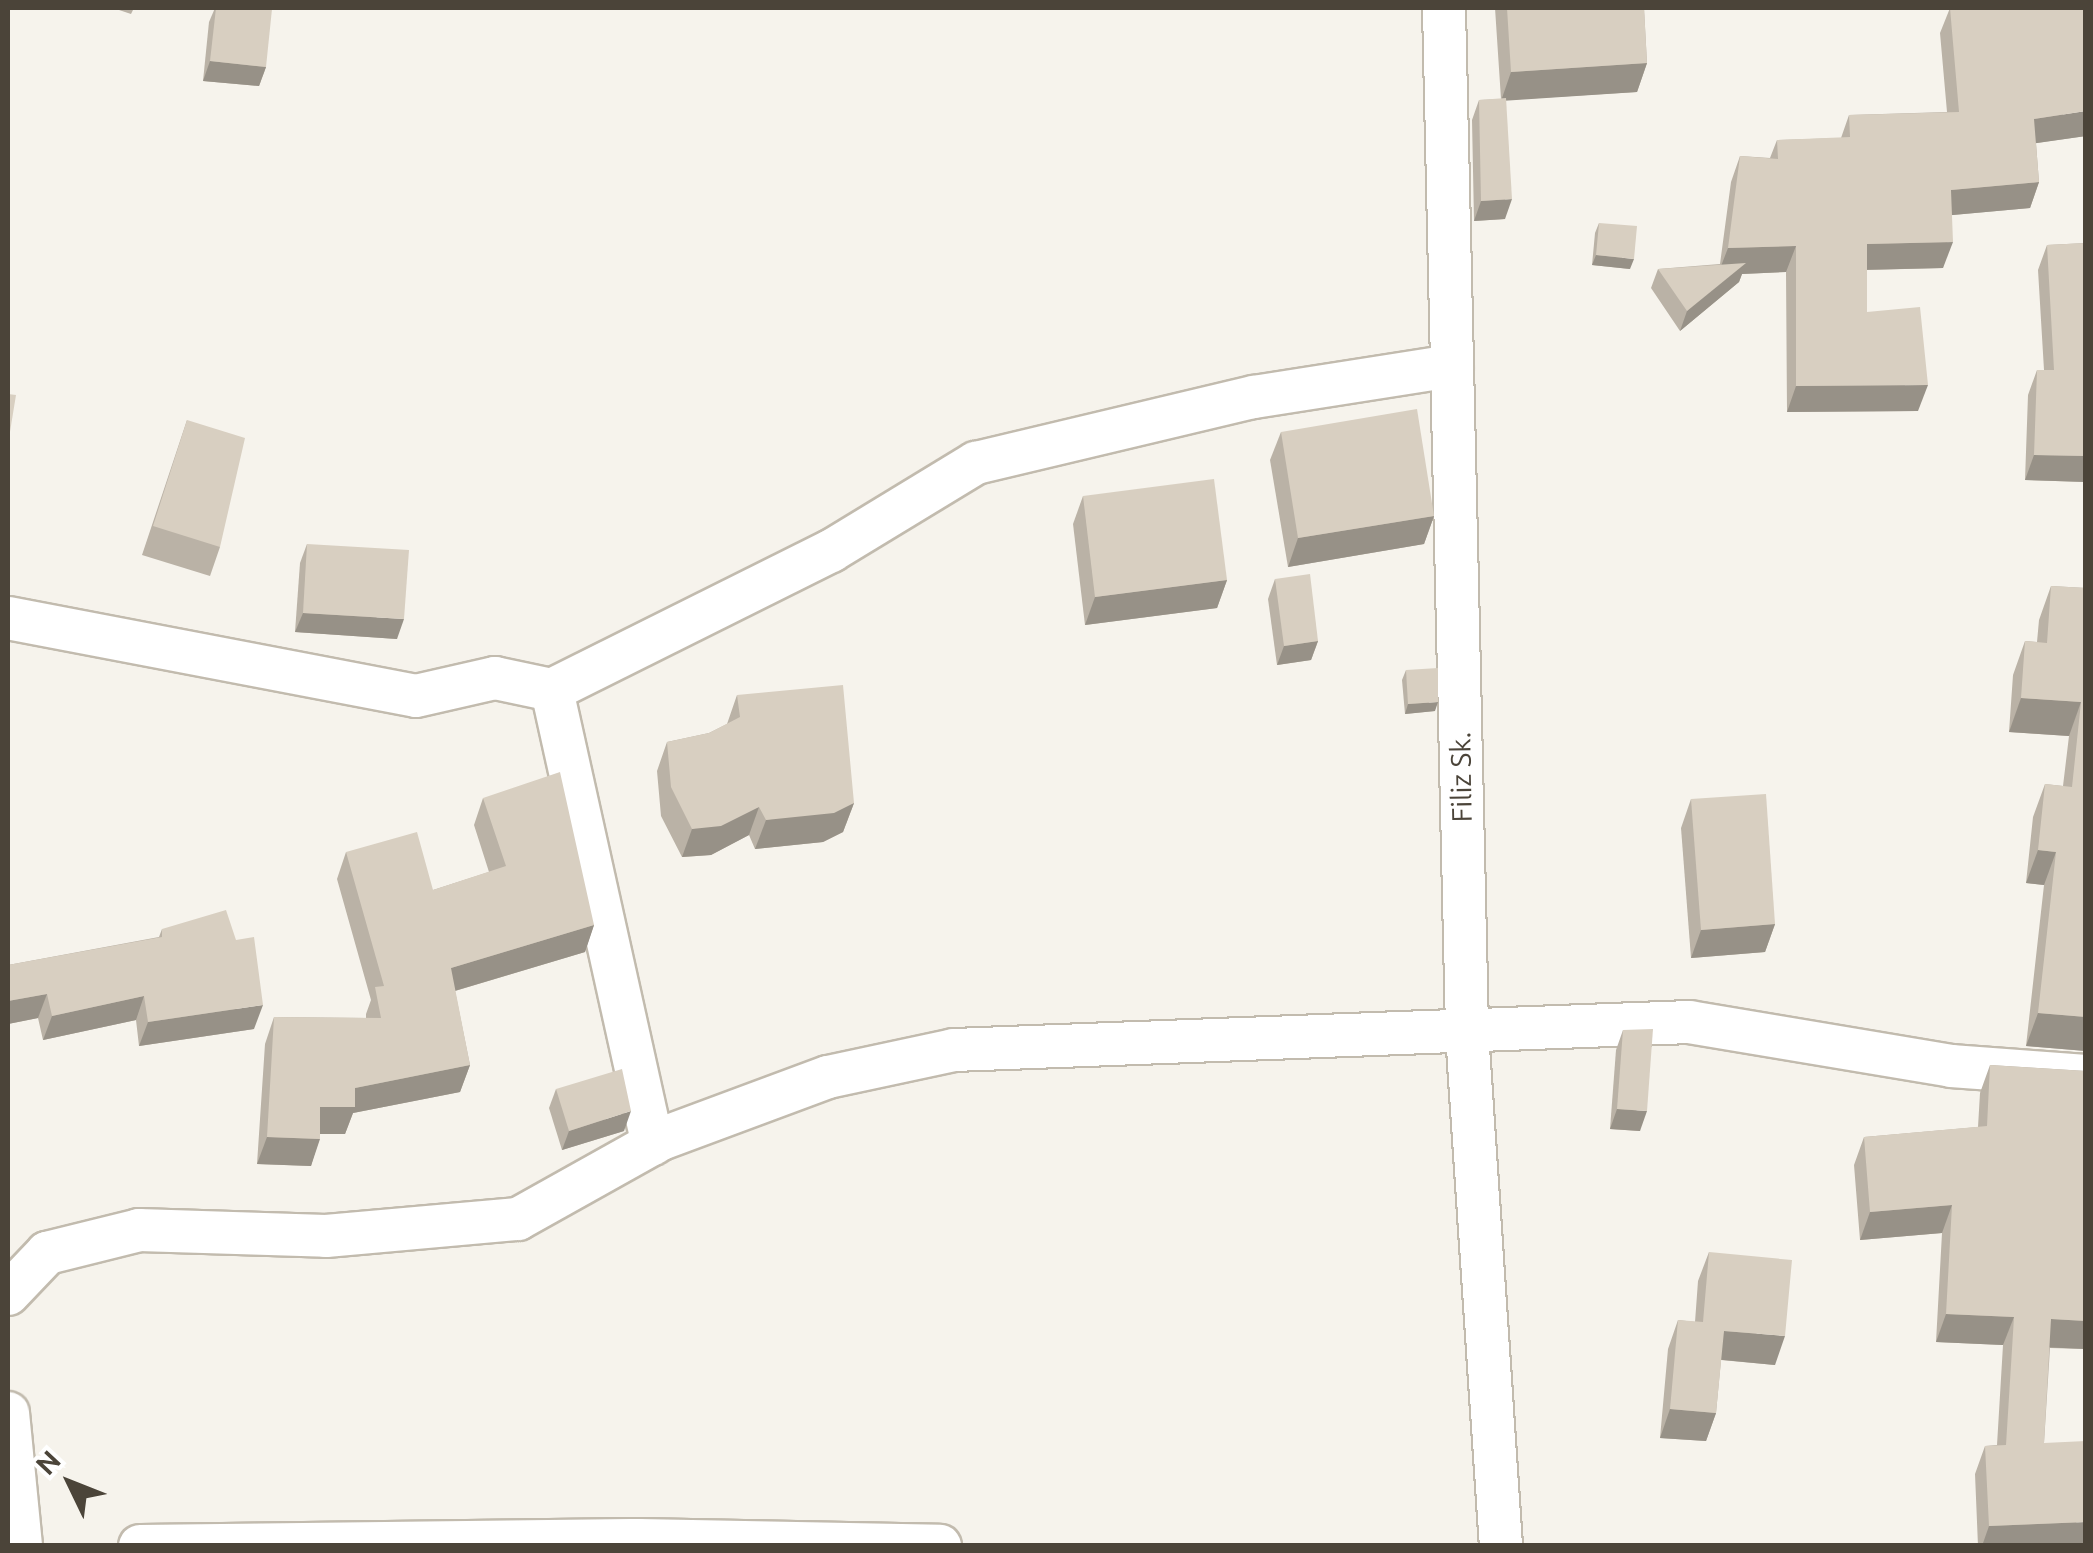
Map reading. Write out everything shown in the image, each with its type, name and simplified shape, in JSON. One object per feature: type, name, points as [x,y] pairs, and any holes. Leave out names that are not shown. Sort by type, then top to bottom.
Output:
[{"type":"street","name":"Filiz Sk.","points":[[1444,8],[1467,1033],[1501,1546]]},
{"type":"street","points":[[8,618],[416,696],[495,678],[552,690],[831,551],[976,464],[1254,397],[1452,366]]},
{"type":"street","points":[[552,690],[653,1144]]},
{"type":"street","points":[[8,1294],[46,1253],[139,1230],[326,1236],[518,1219],[653,1144],[828,1077],[954,1050],[1689,1022],[1952,1066],[2086,1076]]},
{"type":"street","points":[[8,1413],[21,1546]]},
{"type":"street","points":[[140,1546],[639,1540],[940,1546]]},
{"type":"building","points":[[216,8],[272,9],[266,67],[210,61]]},
{"type":"building","points":[[1507,8],[1644,8],[1647,63],[1511,72]]},
{"type":"building","points":[[1950,8],[2086,8],[2086,111],[2034,119],[2039,182],[1951,190],[1953,242],[1867,244],[1867,312],[1920,307],[1928,385],[1796,386],[1796,246],[1728,248],[1740,156],[1778,159],[1777,140],[1850,137],[1849,115],[1959,112]]},
{"type":"building","points":[[1506,98],[1512,199],[1481,201],[1479,100]]},
{"type":"building","points":[[1599,223],[1637,226],[1634,259],[1596,255]]},
{"type":"building","points":[[2086,243],[2086,456],[2034,455],[2037,370],[2054,370],[2047,245]]},
{"type":"building","points":[[1746,263],[1687,311],[1658,269]]},
{"type":"building","points":[[8,394],[16,395],[8,444]]},
{"type":"building","points":[[1417,409],[1434,516],[1298,538],[1281,432]]},
{"type":"building","points":[[187,420],[245,438],[220,547],[153,526]]},
{"type":"building","points":[[1214,479],[1227,580],[1095,597],[1083,496]]},
{"type":"building","points":[[307,544],[409,550],[404,619],[303,613]]},
{"type":"building","points":[[1310,574],[1318,641],[1284,646],[1275,579]]},
{"type":"building","points":[[2051,586],[2086,588],[2086,1017],[2038,1013],[2056,852],[2038,850],[2045,784],[2072,787],[2081,702],[2021,698],[2025,641],[2047,643]]},
{"type":"building","points":[[1438,668],[1438,702],[1408,704],[1406,670]]},
{"type":"building","points":[[843,685],[854,803],[834,813],[766,820],[759,807],[721,826],[692,829],[671,787],[667,742],[709,733],[740,717],[737,695]]},
{"type":"building","points":[[560,772],[594,925],[451,968],[470,1065],[355,1088],[355,1107],[320,1107],[320,1139],[267,1137],[274,1017],[381,1018],[375,987],[384,986],[346,852],[417,832],[433,890],[506,866],[483,798]]},
{"type":"building","points":[[1766,794],[1775,924],[1701,930],[1691,799]]},
{"type":"building","points":[[226,910],[236,940],[254,937],[263,1005],[148,1022],[144,996],[52,1016],[47,994],[8,1001],[8,965],[162,937],[162,929]]},
{"type":"building","points":[[1653,1029],[1647,1111],[1617,1109],[1623,1030]]},
{"type":"building","points":[[1990,1065],[2086,1071],[2086,1321],[2051,1319],[2044,1443],[2086,1441],[2086,1522],[1989,1526],[1985,1446],[2006,1445],[2014,1317],[1946,1314],[1952,1205],[1870,1212],[1864,1137],[1987,1126]]},
{"type":"building","points":[[622,1069],[631,1111],[569,1131],[556,1089]]},
{"type":"building","points":[[1709,1252],[1792,1260],[1785,1336],[1724,1331],[1716,1413],[1670,1409],[1678,1320],[1703,1322]]}]
